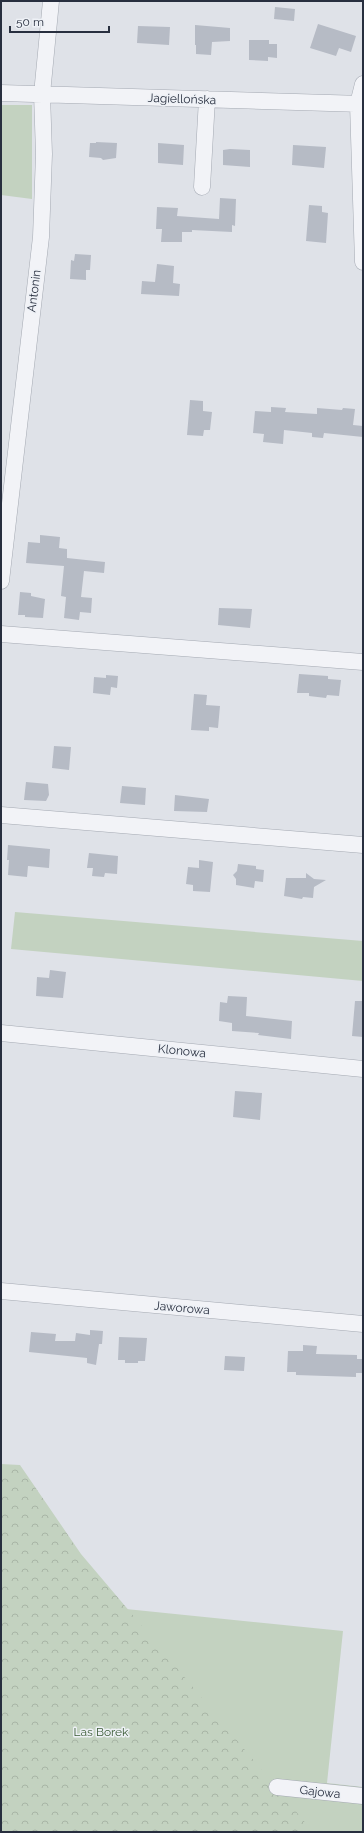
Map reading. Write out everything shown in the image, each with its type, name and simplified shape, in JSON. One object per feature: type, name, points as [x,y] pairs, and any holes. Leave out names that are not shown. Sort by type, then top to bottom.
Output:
[{"type":"street","name":"Antonin","points":[[1,581],[40,237],[44,154],[42,94],[51,1]]},
{"type":"street","points":[[363,84],[361,104],[363,262]]},
{"type":"street","name":"Jagiellońska","points":[[1,93],[361,104]]},
{"type":"street","points":[[202,188],[206,100]]},
{"type":"street","points":[[1,634],[363,662]]},
{"type":"street","points":[[1,815],[363,845]]},
{"type":"street","name":"Klonowa","points":[[1,1033],[363,1069]]},
{"type":"street","name":"Jaworowa","points":[[1,1291],[363,1324]]},
{"type":"street","name":"Gajowa","points":[[277,1787],[363,1796]]},
{"type":"green space","points":[[1,105],[32,105],[32,199],[1,195]]},
{"type":"green space","points":[[15,912],[363,941],[363,981],[11,949]]},
{"type":"green space","name":"Las Borek","points":[[1,1464],[20,1465],[81,1554],[313,1832],[1,1832]]},
{"type":"green space","points":[[126,1609],[343,1631],[327,1783],[363,1787],[363,1832],[312,1832]]},
{"type":"building","points":[[275,7],[295,9],[294,21],[274,19]]},
{"type":"building","points":[[318,24],[356,36],[351,52],[339,48],[336,56],[310,48]]},
{"type":"building","points":[[195,25],[230,28],[230,41],[212,42],[211,55],[196,54]]},
{"type":"building","points":[[138,26],[170,27],[169,45],[137,43]]},
{"type":"building","points":[[249,40],[269,40],[269,44],[277,44],[277,58],[268,57],[268,61],[249,60]]},
{"type":"building","points":[[90,143],[117,143],[116,158],[103,160],[101,158],[89,157]]},
{"type":"building","points":[[158,143],[184,145],[183,165],[158,163]]},
{"type":"building","points":[[293,145],[326,147],[324,168],[292,165]]},
{"type":"building","points":[[223,150],[250,150],[250,167],[223,165]]},
{"type":"building","points":[[220,198],[236,199],[235,226],[232,225],[232,232],[192,230],[192,232],[182,232],[182,242],[161,242],[162,229],[156,229],[157,207],[178,208],[177,216],[219,219]]},
{"type":"building","points":[[309,205],[322,206],[322,212],[328,213],[326,243],[306,241]]},
{"type":"building","points":[[75,254],[91,255],[90,270],[86,270],[86,280],[70,279],[71,260],[74,261]]},
{"type":"building","points":[[157,264],[174,266],[173,283],[180,284],[179,296],[141,294],[142,281],[155,282]]},
{"type":"building","points":[[190,400],[203,401],[203,411],[212,412],[210,430],[204,430],[203,436],[187,435]]},
{"type":"building","points":[[271,407],[286,408],[285,412],[317,414],[317,408],[342,410],[343,408],[355,409],[353,425],[363,426],[363,437],[324,433],[323,438],[312,437],[312,433],[284,430],[283,444],[263,442],[264,434],[253,433],[255,411],[271,412]]},
{"type":"building","points":[[40,535],[60,537],[59,548],[67,549],[67,558],[105,562],[104,573],[84,571],[81,597],[92,598],[91,613],[80,612],[79,620],[64,618],[66,597],[61,596],[64,566],[26,563],[28,542],[40,543]]},
{"type":"building","points":[[20,592],[31,593],[31,596],[45,599],[43,618],[18,615]]},
{"type":"building","points":[[219,608],[252,609],[250,628],[218,625]]},
{"type":"building","points":[[299,674],[328,676],[328,679],[341,680],[339,696],[327,695],[326,698],[309,696],[309,693],[297,693]]},
{"type":"building","points":[[106,675],[118,676],[117,688],[111,687],[110,695],[93,693],[94,677],[106,678]]},
{"type":"building","points":[[194,694],[207,695],[206,705],[220,706],[218,728],[209,727],[209,731],[191,730]]},
{"type":"building","points":[[54,746],[71,747],[69,770],[52,768]]},
{"type":"building","points":[[26,782],[48,784],[49,795],[46,801],[24,800]]},
{"type":"building","points":[[122,786],[146,788],[145,805],[120,803]]},
{"type":"building","points":[[175,795],[209,799],[207,812],[174,811]]},
{"type":"building","points":[[8,845],[50,849],[49,868],[28,866],[27,877],[8,875]]},
{"type":"building","points":[[89,853],[118,856],[117,874],[105,873],[104,877],[92,876],[93,868],[87,868]]},
{"type":"building","points":[[199,860],[213,862],[210,892],[193,891],[193,885],[186,884],[188,867],[199,868]]},
{"type":"building","points":[[238,864],[256,866],[256,869],[264,870],[263,882],[255,881],[254,888],[236,885],[236,879],[233,875],[237,871]]},
{"type":"building","points":[[306,873],[314,879],[326,880],[314,887],[313,898],[303,897],[302,899],[284,896],[286,878],[306,878]]},
{"type":"building","points":[[50,970],[66,972],[63,998],[36,996],[37,977],[49,978]]},
{"type":"building","points":[[228,996],[247,997],[246,1016],[292,1021],[291,1039],[258,1035],[259,1033],[232,1031],[232,1023],[219,1021],[220,1002],[227,1003]]},
{"type":"building","points":[[355,1001],[363,1001],[363,1037],[352,1036]]},
{"type":"building","points":[[235,1091],[262,1093],[260,1120],[233,1117]]},
{"type":"building","points":[[90,1330],[103,1331],[102,1344],[99,1344],[96,1365],[87,1363],[87,1358],[29,1352],[31,1332],[56,1334],[55,1341],[75,1341],[76,1333],[90,1335]]},
{"type":"building","points":[[119,1337],[147,1338],[145,1361],[138,1361],[138,1363],[125,1363],[125,1360],[118,1360]]},
{"type":"building","points":[[303,1345],[317,1346],[316,1354],[357,1355],[357,1359],[363,1359],[363,1373],[356,1373],[356,1377],[296,1375],[296,1372],[287,1372],[288,1351],[303,1351]]},
{"type":"building","points":[[225,1356],[245,1357],[244,1371],[224,1370]]}]
